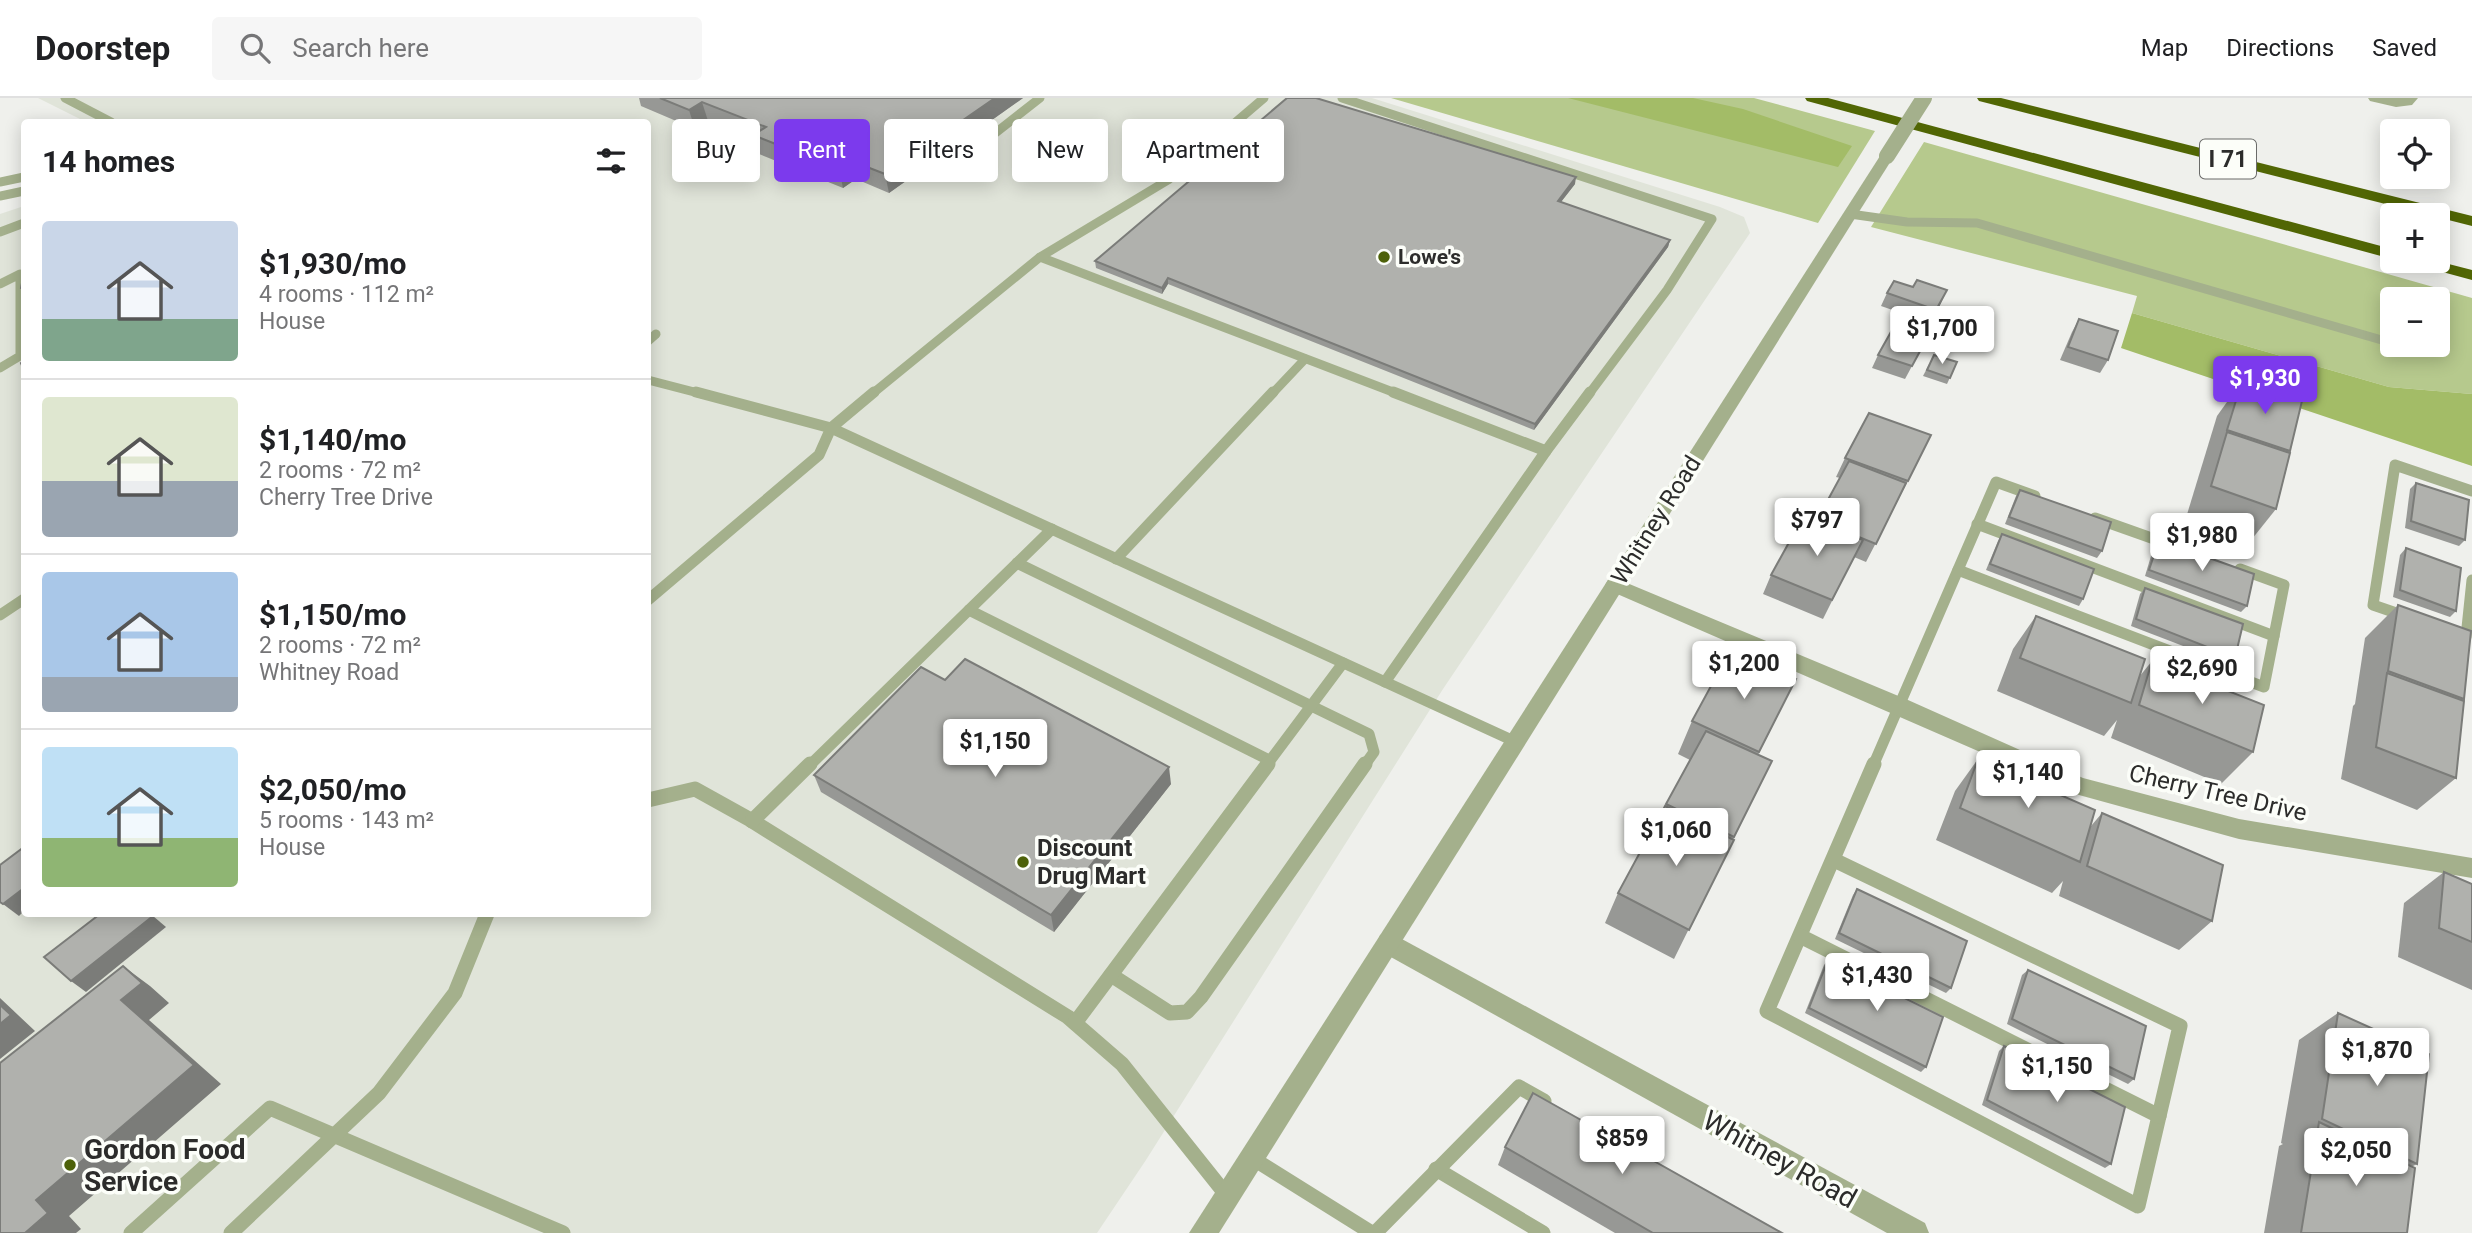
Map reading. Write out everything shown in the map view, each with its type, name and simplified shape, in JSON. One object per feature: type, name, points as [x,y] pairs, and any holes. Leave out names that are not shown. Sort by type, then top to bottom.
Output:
[{"type":"highway","name":"I 71","points":[[1812,98],[2380,251]]},
{"type":"highway","name":"I 71","points":[[1984,98],[2472,221]]},
{"type":"highway","points":[[2450,269],[2472,275]]},
{"type":"highway","points":[[2450,272],[2472,280]]},
{"type":"street","name":"Whitney Road","points":[[1203,1233],[1924,98]]},
{"type":"street","points":[[2375,98],[2396,103],[2407,102],[2411,98]]},
{"type":"street","name":"Cherry Tree Drive","points":[[1615,585],[1900,706],[2079,786],[2239,829],[2472,868]]},
{"type":"street","name":"Whitney Road","points":[[1389,943],[1915,1233]]},
{"type":"lane","points":[[65,98],[105,119]]},
{"type":"lane","points":[[998,131],[1040,98]]},
{"type":"lane","points":[[651,597],[819,455],[831,428],[1040,257],[1168,180],[1264,98]]},
{"type":"lane","points":[[1342,98],[1712,219],[1667,290],[1546,451],[1385,682]]},
{"type":"lane","points":[[0,182],[21,178]]},
{"type":"lane","points":[[0,196],[21,192]]},
{"type":"lane","points":[[1850,214],[1907,222],[1978,223],[2380,340]]},
{"type":"lane","points":[[0,232],[21,224]]},
{"type":"lane","points":[[1040,257],[1546,451]]},
{"type":"lane","points":[[0,284],[20,274],[21,314]]},
{"type":"lane","points":[[0,368],[21,356]]},
{"type":"lane","points":[[1116,559],[1306,359]]},
{"type":"lane","points":[[651,381],[831,428],[1516,742]]},
{"type":"lane","points":[[2420,621],[2373,605],[2395,465],[2472,491]]},
{"type":"lane","points":[[1834,860],[2180,1026],[2138,1206],[1767,1011],[1996,482],[2048,501]]},
{"type":"lane","points":[[2087,515],[2192,552]]},
{"type":"lane","points":[[1977,524],[2274,636]]},
{"type":"lane","points":[[752,821],[1052,529]]},
{"type":"lane","points":[[1017,563],[1369,734],[1374,751],[1201,997],[1187,1012],[1170,1013],[1111,975]]},
{"type":"lane","points":[[1958,570],[2264,687],[2284,585],[2231,566]]},
{"type":"lane","points":[[2464,637],[2472,580]]},
{"type":"lane","points":[[0,615],[21,601]]},
{"type":"lane","points":[[969,610],[1269,760]]},
{"type":"lane","points":[[1075,1023],[1343,663]]},
{"type":"lane","points":[[651,799],[695,789],[752,821],[1075,1023],[1122,1064],[1228,1196]]},
{"type":"lane","points":[[231,1233],[379,1093],[455,993],[486,917]]},
{"type":"lane","points":[[1800,936],[2159,1116]]},
{"type":"lane","points":[[1252,1158],[1374,1233],[1519,1087],[1554,1107]]},
{"type":"lane","points":[[131,1233],[270,1108],[563,1233]]},
{"type":"lane","points":[[1436,1169],[1544,1233]]},
{"type":"shaded area","points":[[38,98],[1372,98],[1720,207],[1744,217],[1750,233],[1443,689],[1146,1160],[1097,1233],[0,1233],[0,214],[21,207],[21,917],[651,917],[651,119],[80,119]]},
{"type":"green space","points":[[1391,98],[1754,98],[1875,131],[1818,223]]},
{"type":"green space","points":[[1568,98],[1693,98],[1743,109],[1852,146],[1838,167]]},
{"type":"green space","points":[[1924,142],[2433,287],[2380,287],[2380,357],[2450,357],[2450,292],[2472,298],[2472,394],[2389,387],[2132,313],[2137,296],[1871,227]]},
{"type":"green space","points":[[2132,313],[2389,387],[2472,394],[2472,466],[2121,348]]},
{"type":"building","points":[[660,98],[995,98],[965,119],[884,119],[884,174],[870,168],[870,119],[774,119],[774,143],[760,138],[760,131],[766,127],[760,125],[760,119],[746,119],[702,102],[689,110]]},
{"type":"building","name":"Lowe's","points":[[1287,98],[1316,98],[1576,177],[1558,201],[1670,240],[1535,424],[1168,278],[1162,288],[1095,261],[1188,182],[1284,182],[1284,119],[1262,119]]},
{"type":"building","points":[[1917,280],[1947,290],[1936,310],[1887,293],[1894,281],[1913,287]]},
{"type":"building","points":[[1947,317],[1967,324],[1961,334],[1941,327]]},
{"type":"building","points":[[2079,319],[2118,331],[2108,360],[2068,347]]},
{"type":"building","points":[[1892,330],[1925,342],[1912,366],[1878,355]]},
{"type":"building","points":[[1934,355],[1957,362],[1950,378],[1927,370]]},
{"type":"building","points":[[2242,381],[2302,401],[2290,451],[2227,430]]},
{"type":"building","points":[[1869,413],[1931,435],[1908,481],[1845,458]]},
{"type":"building","points":[[2227,432],[2290,453],[2276,509],[2211,486]]},
{"type":"building","points":[[1849,461],[1906,483],[1876,544],[1817,520]]},
{"type":"building","points":[[2416,483],[2469,500],[2465,540],[2411,521]]},
{"type":"building","points":[[2020,490],[2111,522],[2102,551],[2009,517]]},
{"type":"building","points":[[1803,517],[1863,540],[1832,600],[1771,575]]},
{"type":"building","points":[[2002,534],[2094,569],[2083,599],[1990,564]]},
{"type":"building","points":[[2159,540],[2254,574],[2247,606],[2149,570]]},
{"type":"building","points":[[2406,548],[2461,568],[2456,611],[2400,590]]},
{"type":"building","points":[[2145,588],[2243,624],[2235,658],[2136,619]]},
{"type":"building","points":[[2398,605],[2471,631],[2464,699],[2388,671]]},
{"type":"building","points":[[2036,616],[2145,659],[2131,703],[2020,658]]},
{"type":"building","points":[[1730,651],[1796,679],[1759,752],[1692,721]]},
{"type":"building","name":"Discount Drug Mart","points":[[965,659],[1169,767],[1051,915],[814,775],[921,667],[945,680]]},
{"type":"building","points":[[2152,661],[2264,705],[2253,752],[2139,705]]},
{"type":"building","points":[[2387,673],[2464,701],[2456,778],[2376,747]]},
{"type":"building","points":[[1706,731],[1772,761],[1734,837],[1666,804]]},
{"type":"building","points":[[1978,759],[2095,810],[2080,862],[1960,808]]},
{"type":"building","points":[[1665,806],[1734,840],[1689,930],[1618,893]]},
{"type":"building","points":[[2102,813],[2223,865],[2212,921],[2087,866]]},
{"type":"building","points":[[21,849],[21,890],[3,904],[0,902],[0,865]]},
{"type":"building","points":[[2444,872],[2472,884],[2472,942],[2439,928]]},
{"type":"building","points":[[1857,889],[1967,941],[1951,988],[1839,933]]},
{"type":"building","points":[[96,917],[152,917],[71,981],[44,957]]},
{"type":"building","points":[[1828,960],[1943,1017],[1926,1067],[1809,1008]]},
{"type":"building","points":[[123,966],[142,983],[121,1000],[194,1065],[36,1200],[48,1213],[25,1233],[0,1233],[0,1063]]},
{"type":"building","points":[[2028,970],[2146,1026],[2134,1079],[2012,1019]]},
{"type":"building","points":[[0,1005],[11,1015],[0,1024]]},
{"type":"building","points":[[2338,1013],[2429,1054],[2417,1164],[2322,1119]]},
{"type":"building","points":[[2004,1046],[2125,1107],[2111,1164],[1987,1100]]},
{"type":"building","points":[[1533,1093],[1782,1233],[1653,1233],[1505,1147]]},
{"type":"building","points":[[2319,1122],[2415,1168],[2407,1233],[2301,1233]]},
{"type":"place","name":"Lowe's","points":[[1384,257]]},
{"type":"place","name":"Discount Drug Mart","points":[[1023,862]]},
{"type":"place","name":"Gordon Food Service","points":[[70,1165]]}]
